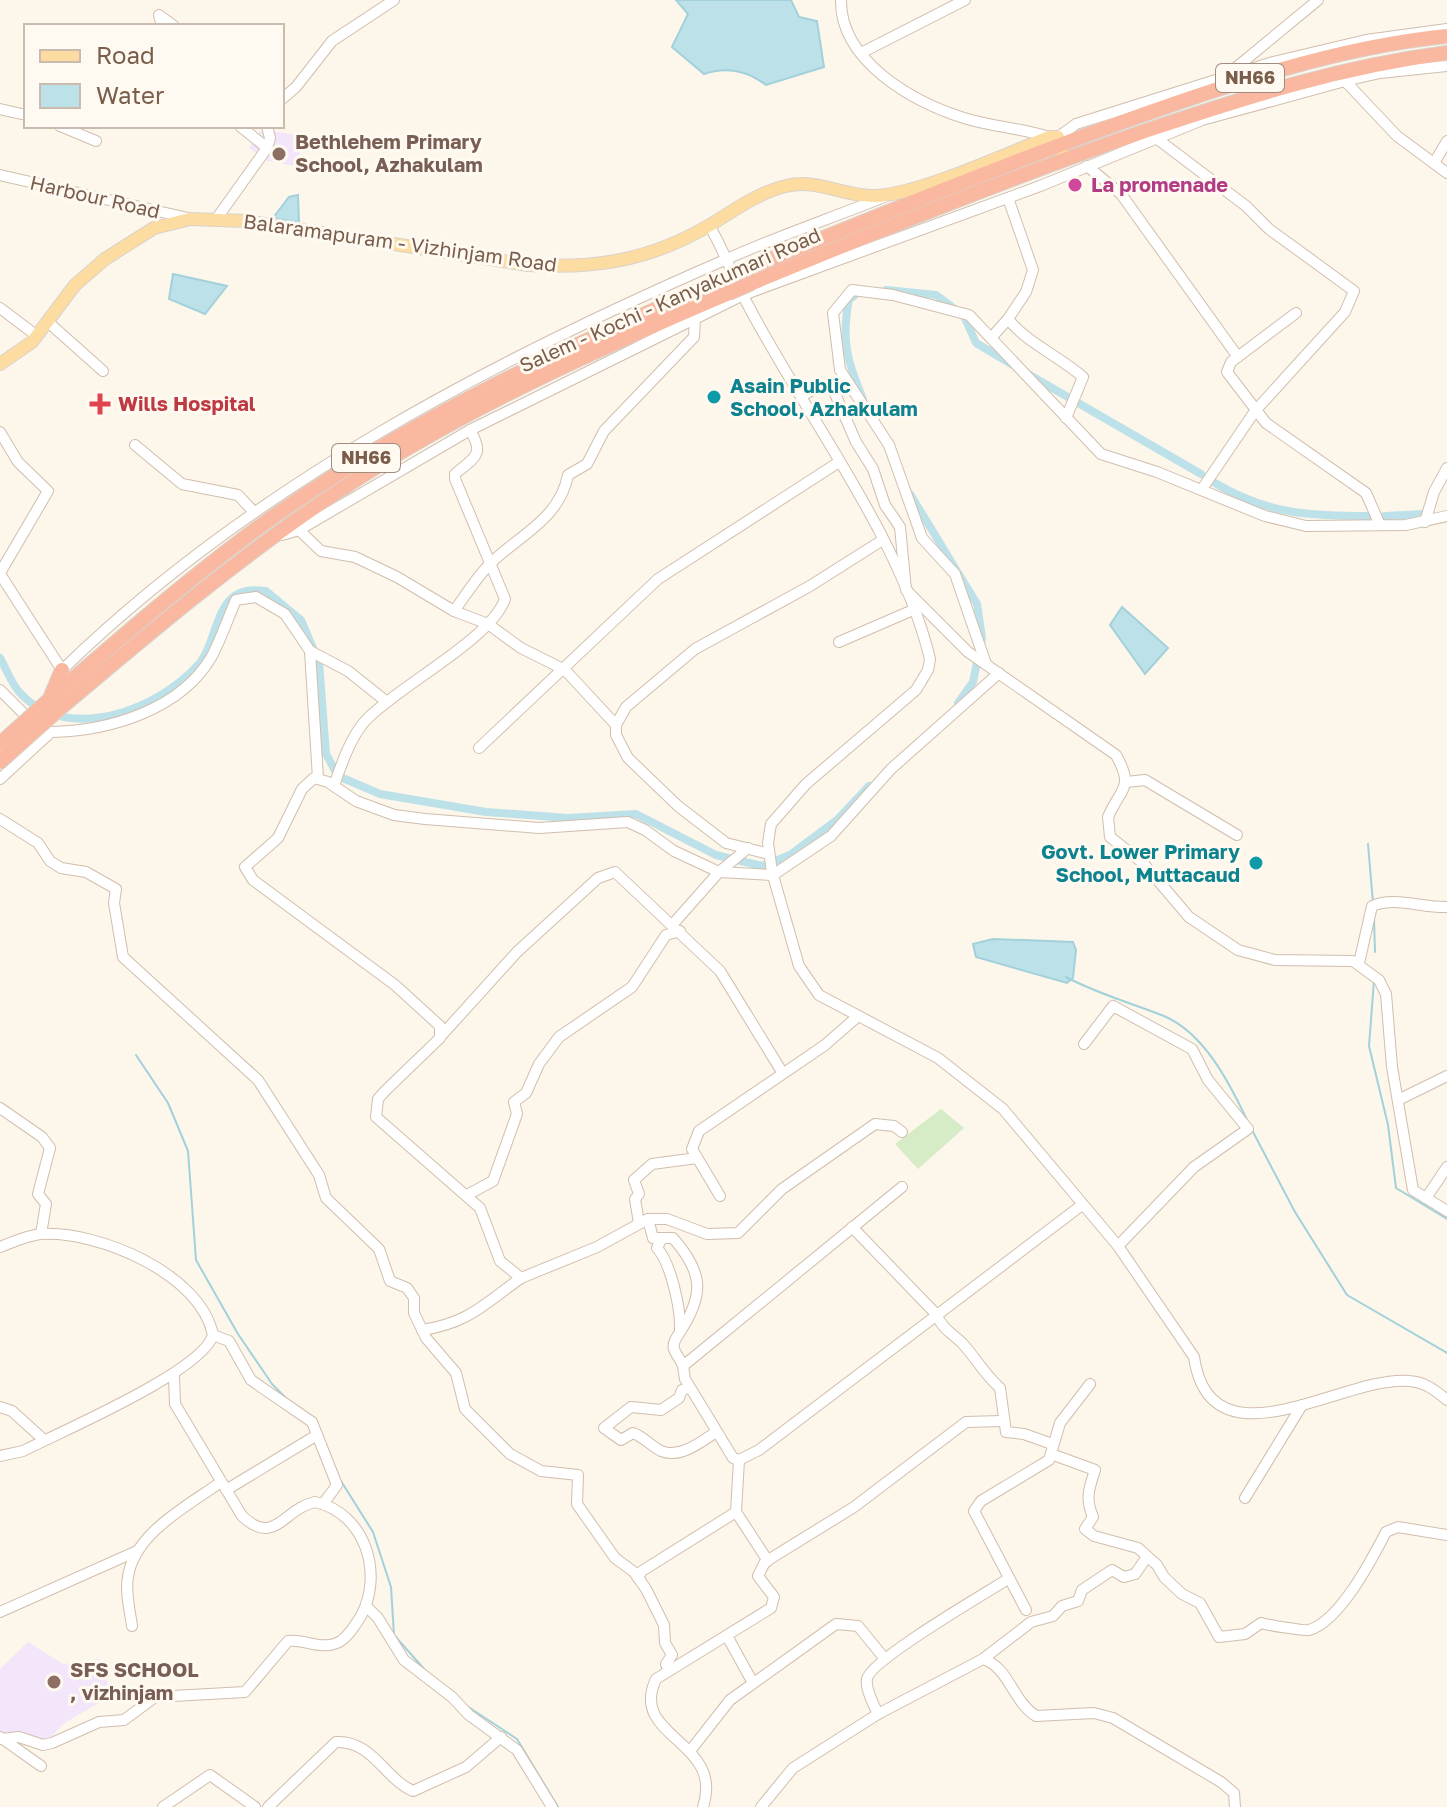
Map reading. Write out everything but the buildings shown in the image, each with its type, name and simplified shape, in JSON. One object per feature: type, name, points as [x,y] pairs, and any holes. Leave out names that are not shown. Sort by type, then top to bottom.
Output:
[{"type":"highway","name":"Salem - Kochi - Kanyakumari Road","points":[[127,642],[341,489],[513,390],[739,284],[1058,144],[1252,78],[1311,62],[1447,36]]},
{"type":"highway","name":"Salem - Kochi - Kanyakumari Road","points":[[1058,144],[1282,84],[1384,61],[1447,53]]},
{"type":"highway","name":"Salem - Kochi - Kanyakumari Road","points":[[0,744],[53,705],[127,642],[216,559],[334,477],[507,378],[609,329],[739,284]]},
{"type":"highway","points":[[53,705],[62,670]]},
{"type":"highway","name":"Salem - Kochi - Kanyakumari Road","points":[[0,762],[53,705]]},
{"type":"main road","name":"Balaramapuram - Vizhinjam Road","points":[[0,364],[7,362],[37,336],[75,285],[105,259],[154,228],[190,219],[217,218],[528,265],[573,268],[611,265],[648,255],[781,187],[809,183],[856,195],[893,193],[1058,144]]},
{"type":"street","points":[[284,95],[332,41],[394,0]]},
{"type":"street","points":[[841,0],[844,27],[861,53],[889,81],[923,102],[966,119],[1058,144],[1076,124],[1273,62],[1366,40],[1447,29]]},
{"type":"street","points":[[861,53],[965,0]]},
{"type":"street","points":[[1222,79],[1318,0]]},
{"type":"street","points":[[161,24],[159,15],[171,24]]},
{"type":"street","points":[[270,538],[299,530],[470,430],[695,318],[739,284],[1008,198],[1222,113],[1380,73],[1447,66]]},
{"type":"street","points":[[1345,81],[1397,136],[1447,173]]},
{"type":"street","points":[[0,109],[24,115]]},
{"type":"street","points":[[65,128],[96,141]]},
{"type":"street","points":[[242,128],[267,148]]},
{"type":"street","points":[[217,218],[267,148],[270,138],[268,128]]},
{"type":"street","points":[[1156,138],[1246,206],[1269,229],[1354,291],[1345,312],[1255,411],[1202,489]]},
{"type":"street","points":[[1434,163],[1447,141]]},
{"type":"street","points":[[1087,166],[1121,194],[1238,357]]},
{"type":"street","name":"Harbour Road","points":[[0,175],[190,219]]},
{"type":"street","points":[[0,432],[18,462],[48,491],[0,574],[62,670],[113,621],[253,511],[418,412],[587,323],[728,258],[893,193]]},
{"type":"street","points":[[991,338],[1026,292],[1033,270],[1008,198]]},
{"type":"street","points":[[709,225],[906,590],[930,659],[924,679],[916,690],[785,804],[768,832],[772,873],[799,966],[811,988],[857,1017],[938,1058],[980,1089],[1017,1124],[1118,1246],[1194,1357],[1197,1380],[1214,1399],[1228,1408],[1259,1415],[1281,1413],[1368,1385],[1399,1380],[1429,1385],[1447,1400]]},
{"type":"street","points":[[986,664],[955,574],[922,538],[889,445],[840,370],[833,313],[852,290],[893,295],[969,315],[1101,454],[1202,489],[1265,516],[1306,526],[1425,522],[1447,516]]},
{"type":"street","points":[[0,308],[37,336]]},
{"type":"street","points":[[1296,313],[1238,357],[1227,372],[1255,411],[1366,493],[1380,525]]},
{"type":"street","points":[[454,611],[491,562],[545,519],[566,489],[568,475],[587,464],[604,431],[694,337],[695,318]]},
{"type":"street","points":[[1008,319],[1018,332],[1060,356],[1083,377],[1066,418]]},
{"type":"street","points":[[48,322],[103,371]]},
{"type":"street","points":[[802,396],[816,388],[833,389],[856,442],[873,469],[885,505],[900,527],[906,590],[968,652],[1116,755],[1126,782],[1124,795],[1108,817],[1110,837],[1143,863],[1189,917],[1238,950],[1257,957],[1359,963],[1379,980],[1386,994],[1398,1100],[1413,1190],[1447,1211]]},
{"type":"street","points":[[334,786],[342,761],[364,721],[416,677],[464,646],[488,624],[505,599],[455,479],[455,474],[478,452],[479,446],[470,430]]},
{"type":"street","points":[[135,445],[182,484],[238,495],[253,511]]},
{"type":"street","points":[[479,748],[658,579],[839,462]]},
{"type":"street","points":[[1425,522],[1434,492],[1447,468]]},
{"type":"street","points":[[299,530],[321,551],[355,557],[397,577],[454,611],[488,624],[521,648],[565,670],[616,725]]},
{"type":"street","points":[[769,854],[726,843],[678,806],[628,758],[616,735],[616,725],[626,707],[695,649],[810,586],[881,541]]},
{"type":"street","points":[[0,690],[30,721],[51,732],[74,732],[152,712],[195,678],[211,657],[236,600],[256,597],[285,614],[310,651],[348,671],[387,702]]},
{"type":"street","points":[[839,642],[913,610]]},
{"type":"street","points":[[310,651],[318,778]]},
{"type":"street","points":[[440,1038],[440,1026],[413,1000],[244,870],[249,860],[278,838],[306,781],[318,778],[356,801],[394,815],[425,819],[539,828],[628,822],[674,851],[719,872],[772,873],[831,836],[891,769],[999,673]]},
{"type":"street","points":[[0,779],[51,732]]},
{"type":"street","points":[[1126,782],[1145,780],[1237,835]]},
{"type":"street","points":[[0,819],[38,843],[50,861],[61,868],[86,872],[116,889],[114,903],[123,957],[258,1080],[319,1175],[326,1198],[379,1249],[390,1281],[407,1288],[414,1298],[414,1313],[422,1330],[456,1373],[465,1409],[510,1454],[541,1471],[578,1475],[577,1504],[615,1558],[638,1578],[664,1625],[665,1643],[672,1655],[666,1664],[668,1669]]},
{"type":"street","points":[[467,1195],[493,1181],[517,1114],[514,1102],[526,1093],[549,1049],[567,1031],[632,987],[666,935],[676,928],[719,872],[748,848]]},
{"type":"street","points":[[521,1278],[500,1261],[480,1208],[426,1164],[376,1117],[378,1099],[440,1038],[517,952],[608,872],[620,874],[720,971],[782,1072]]},
{"type":"street","points":[[1359,963],[1372,906],[1388,900],[1429,908],[1447,907]]},
{"type":"street","points":[[1084,1044],[1113,1006],[1192,1049],[1208,1080],[1248,1129],[1194,1167],[1118,1246]]},
{"type":"street","points":[[720,1196],[692,1149],[699,1131],[825,1045],[857,1017]]},
{"type":"street","points":[[1398,1100],[1447,1076]]},
{"type":"street","points":[[0,1108],[42,1137],[50,1148],[38,1194],[46,1204],[41,1234]]},
{"type":"street","points":[[422,1330],[465,1319],[521,1278],[597,1247],[644,1221],[667,1219],[707,1234],[738,1233],[782,1189],[875,1124],[894,1126],[902,1132]]},
{"type":"street","points":[[697,1158],[652,1164],[634,1180],[639,1194],[635,1199],[653,1238],[673,1238],[700,1282],[697,1301],[674,1350],[690,1388],[716,1432],[733,1458],[739,1460],[759,1450],[1082,1205]]},
{"type":"street","points":[[1426,1198],[1447,1167]]},
{"type":"street","points":[[683,1366],[902,1187]]},
{"type":"street","points":[[852,1227],[936,1314],[945,1331],[960,1341],[982,1373],[1000,1388],[1002,1421],[1006,1432],[1024,1434],[1095,1470],[1088,1490],[1088,1505],[1093,1517],[1085,1529],[1094,1536],[1138,1548],[1182,1594],[1200,1603],[1219,1637],[1245,1634],[1261,1623],[1276,1628],[1289,1625],[1302,1631],[1312,1630],[1338,1607],[1364,1573],[1386,1532],[1398,1527],[1447,1535]]},
{"type":"street","points":[[0,1247],[41,1234],[96,1239],[165,1275],[203,1307],[213,1335],[208,1349],[174,1376],[23,1451],[0,1456]]},
{"type":"street","points":[[662,1238],[657,1248],[664,1255],[672,1279],[674,1300],[681,1315],[680,1332]]},
{"type":"street","points":[[213,1335],[229,1341],[251,1380],[312,1422],[337,1485],[323,1504]]},
{"type":"street","points":[[0,1738],[52,1743],[99,1722],[124,1720],[155,1697],[245,1692],[288,1641],[326,1646],[340,1642],[366,1606],[372,1568],[364,1543],[348,1520],[323,1504],[306,1504],[272,1528],[261,1530],[242,1516],[175,1404],[174,1376]]},
{"type":"street","points":[[1026,1610],[974,1511],[981,1501],[1042,1466],[1052,1449],[1060,1423],[1090,1384]]},
{"type":"street","points":[[690,1388],[682,1390],[679,1398],[661,1410],[631,1407],[622,1411],[604,1428],[621,1440],[633,1433],[660,1450],[674,1453],[688,1449],[716,1432]]},
{"type":"street","points":[[1245,1498],[1302,1405]]},
{"type":"street","points":[[0,1407],[12,1411],[44,1440]]},
{"type":"street","points":[[703,1807],[707,1780],[697,1757],[672,1738],[654,1711],[651,1689],[656,1679],[773,1604],[774,1597],[758,1576],[758,1569],[768,1561],[854,1507],[966,1422],[1002,1421]]},
{"type":"street","points":[[0,1612],[137,1551],[166,1523],[224,1486],[317,1435]]},
{"type":"street","points":[[739,1460],[736,1512],[768,1561]]},
{"type":"street","points":[[638,1578],[642,1571],[685,1542],[736,1512]]},
{"type":"street","points":[[132,1626],[127,1581],[137,1551]]},
{"type":"street","points":[[761,1807],[790,1771],[878,1714],[983,1659],[1031,1622],[1053,1616],[1062,1606],[1078,1601],[1082,1590],[1112,1570],[1124,1577],[1135,1574],[1147,1557]]},
{"type":"street","points":[[878,1714],[867,1677],[885,1659],[1008,1579]]},
{"type":"street","points":[[366,1606],[378,1618],[404,1660],[452,1697],[469,1715],[517,1750],[552,1807]]},
{"type":"street","points":[[690,1751],[730,1700],[836,1624],[858,1626],[885,1659]]},
{"type":"street","points":[[727,1636],[753,1683]]},
{"type":"street","points":[[983,1659],[999,1669],[1020,1702],[1036,1716],[1094,1713],[1113,1718],[1221,1782],[1234,1793],[1235,1807]]},
{"type":"street","points":[[268,1807],[336,1742],[345,1741],[363,1749],[413,1791],[466,1767],[501,1737]]},
{"type":"street","points":[[0,1738],[41,1766]]},
{"type":"street","points":[[163,1807],[210,1775],[255,1807]]},
{"type":"shaded area","name":"Bethlehem Primary School, Azhakulam","points":[[261,130],[300,135],[300,167],[268,161],[249,148]]},
{"type":"shaded area","name":"SFS SCHOOL , vizhinjam","points":[[28,1642],[63,1664],[99,1659],[112,1695],[63,1724],[48,1741],[29,1735],[0,1737],[0,1669]]},
{"type":"green space","points":[[941,1109],[964,1128],[918,1169],[895,1144]]},
{"type":"water","points":[[676,0],[791,0],[799,17],[817,21],[824,67],[766,85],[736,71],[720,70],[704,74],[672,47],[688,14]]},
{"type":"water","points":[[298,195],[299,223],[273,218],[289,197]]},
{"type":"water","points":[[173,274],[227,286],[205,314],[169,299]]},
{"type":"water","points":[[1122,607],[1168,648],[1145,674],[1110,625]]},
{"type":"water","points":[[993,939],[1073,942],[1076,950],[1073,978],[1067,983],[976,957],[973,944]]},
{"type":"waterway","points":[[886,290],[936,295],[964,316],[976,343],[1013,365]]},
{"type":"waterway","points":[[854,296],[849,299],[846,339],[849,361],[863,399]]},
{"type":"waterway","points":[[1028,374],[1201,474]]},
{"type":"waterway","points":[[1215,483],[1253,501],[1289,511],[1368,516]]},
{"type":"waterway","points":[[910,494],[977,604],[982,638],[973,682],[958,703]]},
{"type":"waterway","points":[[1385,516],[1424,514]]},
{"type":"waterway","points":[[0,658],[18,691],[42,710],[64,717],[88,719],[113,715],[138,707],[181,681],[204,657],[229,601],[243,592],[266,591],[301,620],[319,662],[326,754],[338,776],[380,794],[486,812],[568,818],[636,814],[716,855],[762,866],[790,855],[837,820],[869,786]]},
{"type":"waterway","points":[[1368,844],[1373,903]]},
{"type":"waterway","points":[[1374,918],[1375,952]]},
{"type":"waterway","points":[[1066,977],[1164,1016],[1191,1034],[1214,1060],[1247,1120]]},
{"type":"waterway","points":[[1374,980],[1369,1046],[1388,1125],[1396,1188],[1447,1219]]},
{"type":"waterway","points":[[136,1055],[168,1103],[188,1151],[196,1260],[238,1334],[272,1384],[287,1399]]},
{"type":"waterway","points":[[1252,1130],[1295,1212],[1347,1295],[1447,1353]]},
{"type":"waterway","points":[[341,1481],[373,1532],[391,1587],[394,1635],[425,1670]]},
{"type":"waterway","points":[[467,1706],[517,1739],[558,1807]]},
{"type":"place","name":"Bethlehem Primary School, Azhakulam","points":[[279,154]]},
{"type":"place","name":"La promenade","points":[[1075,185]]},
{"type":"place","name":"Asain Public School, Azhakulam","points":[[714,397]]},
{"type":"place","name":"Wills Hospital","points":[[100,404]]},
{"type":"place","name":"Govt. Lower Primary School, Muttacaud","points":[[1256,863]]},
{"type":"place","name":"SFS SCHOOL , vizhinjam","points":[[54,1682]]}]
